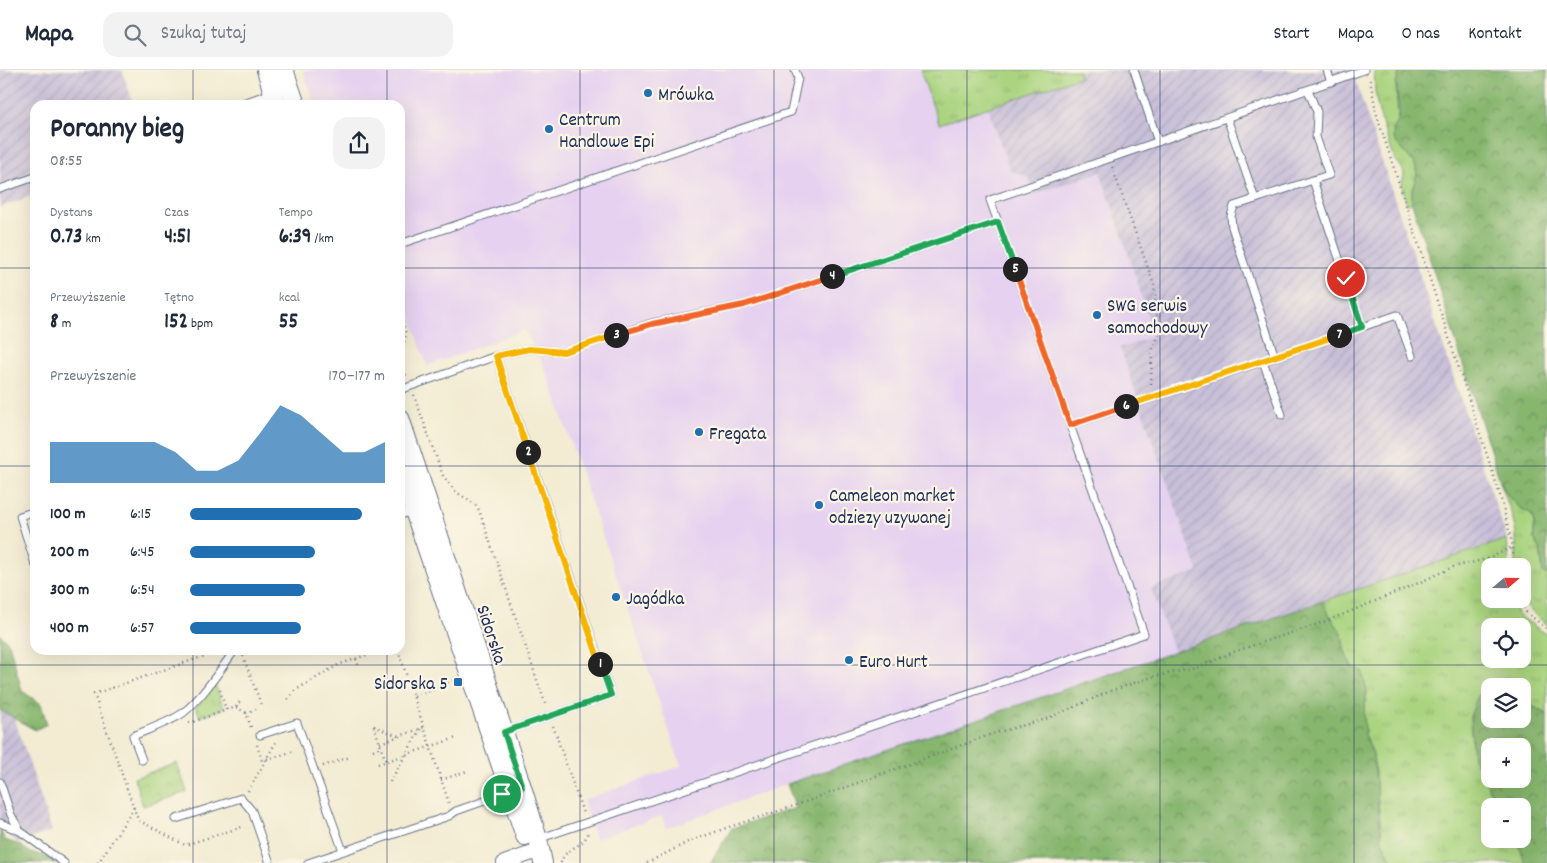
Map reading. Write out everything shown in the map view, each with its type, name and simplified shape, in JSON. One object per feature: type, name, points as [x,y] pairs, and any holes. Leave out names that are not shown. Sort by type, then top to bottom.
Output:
[{"type":"street","points":[[266,70],[275,99],[290,87]]},
{"type":"street","points":[[284,70],[294,100]]},
{"type":"street","name":"Sidorska","points":[[405,451],[414,510]]},
{"type":"street","name":"Sidorska","points":[[405,484],[414,510],[439,560],[537,852]]},
{"type":"street","points":[[504,863],[537,852]]},
{"type":"lane","points":[[405,242],[791,112],[798,78],[795,70]]},
{"type":"lane","points":[[1134,70],[1158,142]]},
{"type":"lane","points":[[1327,70],[1331,82]]},
{"type":"lane","points":[[537,852],[1144,634],[990,200],[1364,70]]},
{"type":"lane","points":[[1275,357],[1232,228],[1231,216],[1234,206],[1329,175],[1316,137],[1317,112],[1308,90]]},
{"type":"lane","points":[[1244,103],[1247,111]]},
{"type":"lane","points":[[1227,118],[1255,199]]},
{"type":"lane","points":[[0,189],[30,179]]},
{"type":"lane","points":[[1313,180],[1362,327]]},
{"type":"lane","points":[[405,388],[496,356],[529,349],[564,352],[652,324],[744,305],[998,222]]},
{"type":"lane","points":[[1070,425],[1397,315],[1412,356]]},
{"type":"lane","points":[[496,356],[611,695],[497,734]]},
{"type":"lane","points":[[1263,361],[1282,415]]},
{"type":"lane","points":[[30,513],[20,516],[30,548]]},
{"type":"lane","points":[[142,760],[133,736],[175,718],[184,712],[230,655]]},
{"type":"lane","points":[[260,735],[297,723],[343,851]]},
{"type":"lane","points":[[0,782],[11,815],[20,831]]},
{"type":"lane","points":[[308,863],[449,816],[456,811],[516,789]]},
{"type":"lane","points":[[176,819],[241,798],[252,811],[270,863]]},
{"type":"lane","points":[[0,822],[20,831],[64,863]]},
{"type":"path","points":[[1370,79],[1377,116],[1500,495],[1513,547],[1513,558]]},
{"type":"path","points":[[1109,159],[1154,285],[1159,335],[1152,350],[1151,398]]},
{"type":"path","points":[[414,396],[443,476],[456,492],[475,504],[479,510],[584,816]]},
{"type":"path","points":[[647,863],[688,842],[794,806],[992,734],[1046,719],[1113,690],[1152,678],[1196,668],[1236,651],[1327,622],[1414,586],[1453,567],[1487,559],[1513,547]]},
{"type":"path","points":[[1524,608],[1547,629]]},
{"type":"path","points":[[208,655],[94,694],[138,820],[185,845],[256,822]]},
{"type":"path","points":[[242,655],[262,707]]},
{"type":"path","points":[[288,698],[294,692],[338,665],[367,655]]},
{"type":"path","points":[[400,655],[450,807],[456,811]]},
{"type":"path","points":[[356,659],[359,667]]},
{"type":"path","points":[[215,676],[226,710]]},
{"type":"path","points":[[414,696],[456,680]]},
{"type":"path","points":[[185,725],[236,707],[241,700]]},
{"type":"path","points":[[236,707],[246,713],[264,764]]},
{"type":"path","points":[[246,713],[256,709]]},
{"type":"path","points":[[386,762],[374,726],[399,736]]},
{"type":"path","points":[[248,791],[284,727]]},
{"type":"path","points":[[380,742],[425,727]]},
{"type":"path","points":[[390,782],[421,728]]},
{"type":"path","points":[[378,764],[456,738]]},
{"type":"path","points":[[266,759],[306,747]]},
{"type":"path","points":[[373,750],[381,747]]},
{"type":"path","points":[[314,769],[350,757]]},
{"type":"path","points":[[441,780],[467,771]]},
{"type":"path","points":[[98,863],[134,808]]},
{"type":"path","points":[[561,863],[563,856],[568,851],[586,839],[588,829]]},
{"type":"shaded area","points":[[0,70],[122,70],[132,100],[30,100],[30,197],[0,207]]},
{"type":"shaded area","points":[[303,70],[920,70],[939,124],[988,108],[1010,171],[1028,177],[1035,194],[1100,172],[1154,336],[1120,348],[1198,571],[1151,588],[1174,653],[787,784],[666,828],[662,816],[595,839],[583,800],[681,766],[553,390],[540,357],[524,330],[427,366],[407,306],[405,306],[405,100],[313,100]]},
{"type":"shaded area","points":[[1078,70],[1352,70],[1507,539],[1174,653],[1151,588],[1198,571],[1120,348],[1154,336],[1128,253],[1100,172],[1035,194],[1028,177],[1010,171],[988,108],[1080,77]]},
{"type":"shaded area","points":[[0,709],[14,717],[52,831],[18,843],[2,829],[0,824]]},
{"type":"green space","points":[[920,70],[1078,70],[1080,77],[939,124]]},
{"type":"green space","points":[[1375,70],[1400,70],[1396,85],[1398,122],[1408,156],[1415,164],[1417,174],[1412,190],[1412,203],[1407,204],[1402,188],[1404,175],[1394,157],[1380,115],[1375,93]]},
{"type":"green space","points":[[1400,70],[1547,70],[1547,575],[1543,573],[1540,548],[1534,539],[1532,514],[1520,508],[1512,501],[1500,481],[1412,203],[1412,190],[1417,175],[1415,164],[1393,139],[1393,129],[1398,122],[1399,112],[1396,85]]},
{"type":"green space","points":[[1500,482],[1512,501],[1531,513],[1534,523],[1534,539],[1540,548],[1543,572],[1547,575],[1547,625],[1529,608],[1531,608],[1531,558],[1516,558],[1516,533],[1512,515]]},
{"type":"green space","points":[[1507,539],[1508,558],[1481,558],[1481,608],[1515,608],[1517,614],[1523,618],[1481,618],[1481,668],[1531,668],[1531,624],[1547,635],[1547,714],[1531,705],[1531,678],[1481,678],[1481,695],[1478,696],[1470,717],[1473,757],[1481,773],[1481,788],[1489,788],[1494,798],[1481,798],[1481,848],[1520,848],[1525,863],[1393,863],[1382,841],[1373,755],[1365,734],[1364,713],[1367,692],[1351,666],[1344,649],[1342,634],[1323,601]]},
{"type":"green space","points":[[1323,601],[1342,634],[1344,649],[1351,666],[1362,671],[1367,692],[1364,713],[1365,734],[1373,755],[1382,841],[1393,863],[710,863],[732,828],[796,808],[787,784]]},
{"type":"green space","points":[[0,634],[9,643],[22,691],[41,704],[47,724],[35,730],[0,710]]},
{"type":"green space","points":[[215,684],[224,708],[200,717],[196,707]]},
{"type":"green space","points":[[1481,695],[1481,728],[1531,728],[1531,705],[1547,714],[1547,863],[1525,863],[1520,848],[1531,848],[1531,798],[1494,798],[1489,788],[1531,788],[1531,738],[1481,738],[1481,773],[1473,757],[1470,717],[1478,696]]},
{"type":"green space","points":[[177,763],[187,792],[143,806],[134,778]]},
{"type":"green space","points":[[0,830],[5,840],[20,845],[32,854],[53,859],[57,863],[0,863]]},
{"type":"place","name":"Mrówka","points":[[648,93]]},
{"type":"place","name":"Centrum Handlowe Epi","points":[[549,129]]},
{"type":"place","name":"SWG serwis samochodowy","points":[[1097,315]]},
{"type":"place","name":"Fregata","points":[[699,432]]},
{"type":"place","name":"Cameleon market odziezy uzywanej","points":[[819,505]]},
{"type":"place","name":"Jagódka","points":[[616,597]]},
{"type":"place","name":"Euro Hurt","points":[[849,660]]},
{"type":"place","name":"Sidorska 5","points":[[458,682]]},
{"type":"route","points":[[502,794],[522,787],[504,732],[611,695],[496,356],[529,349],[564,352],[652,324],[744,305],[998,222],[1070,425],[1362,327],[1346,278]]}]
